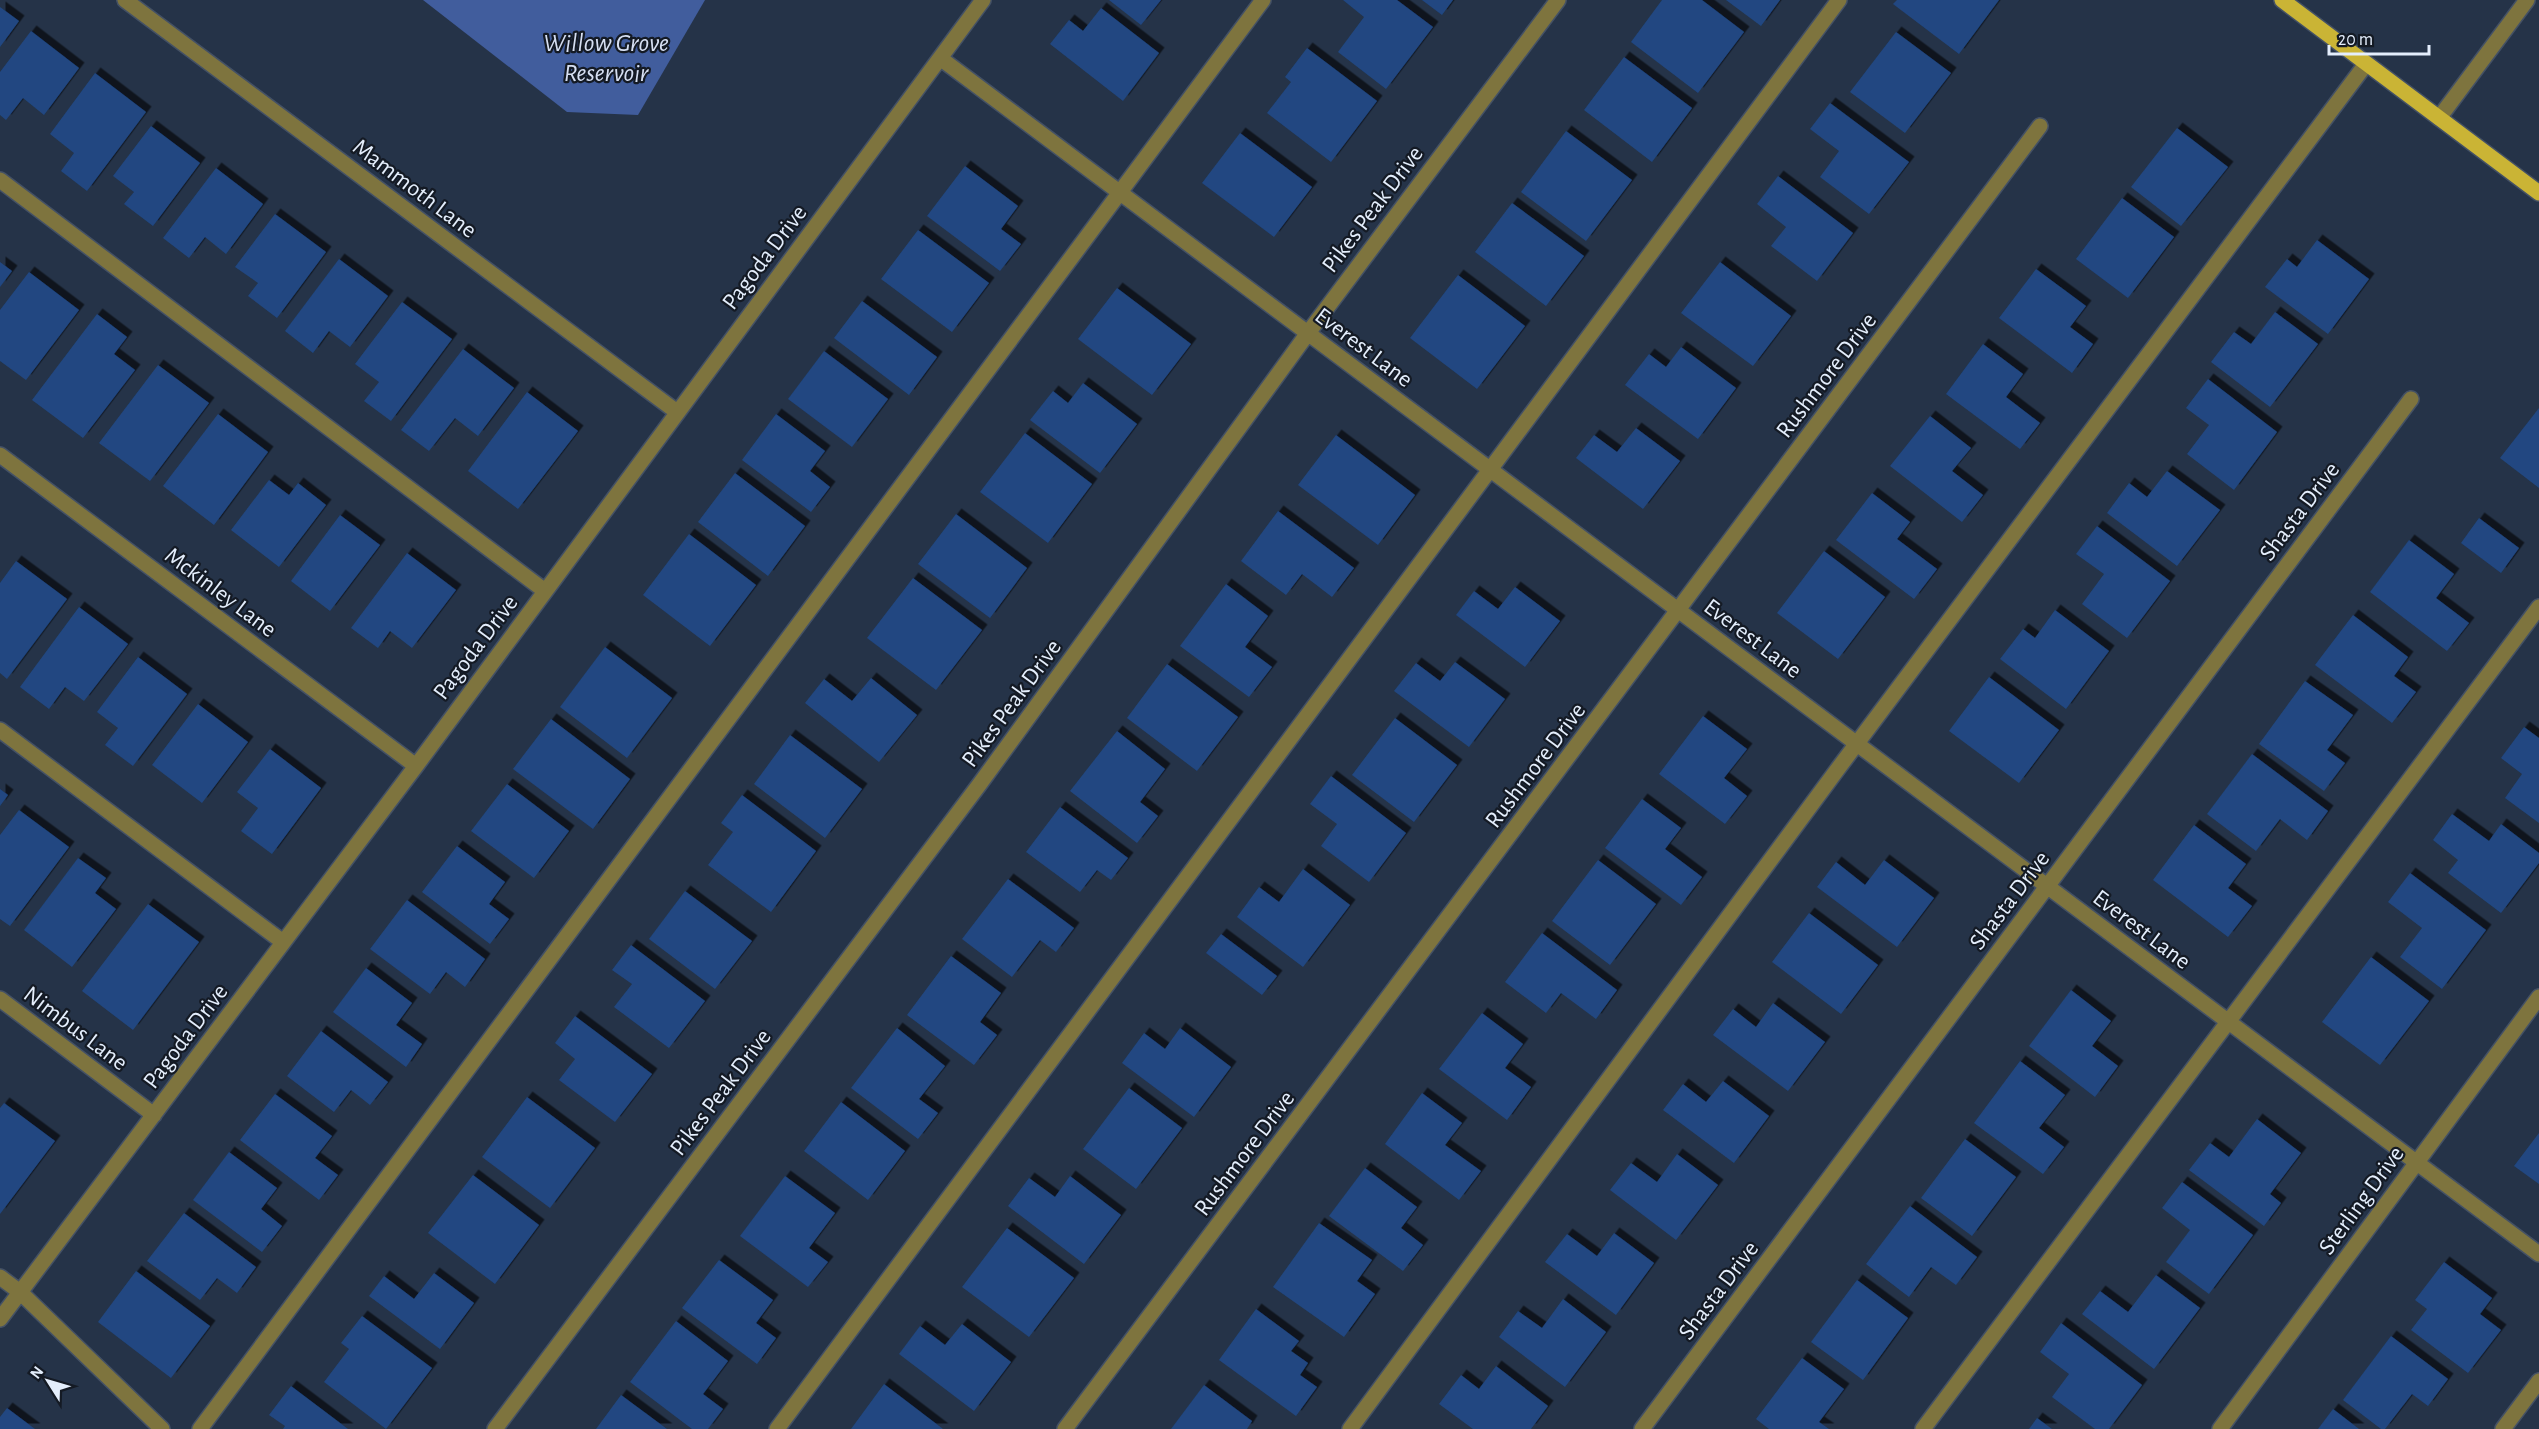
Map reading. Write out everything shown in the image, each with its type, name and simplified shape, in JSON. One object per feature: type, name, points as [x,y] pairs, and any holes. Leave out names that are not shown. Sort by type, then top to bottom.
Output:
[{"type":"main road","points":[[2282,0],[2539,193]]},
{"type":"street","name":"Mammoth Lane","points":[[125,0],[677,412]]},
{"type":"street","name":"Pagoda Drive","points":[[0,1318],[416,766],[983,0]]},
{"type":"street","points":[[200,1429],[1118,191],[1263,0]]},
{"type":"street","name":"Pikes Peak Drive","points":[[495,1429],[979,785],[1308,333],[1557,0]]},
{"type":"street","points":[[777,1429],[1839,0]]},
{"type":"street","points":[[2439,118],[2527,0]]},
{"type":"street","name":"Everest Lane","points":[[940,58],[2539,1254]]},
{"type":"street","points":[[1350,1429],[1857,744],[2366,64]]},
{"type":"street","name":"Rushmore Drive","points":[[1065,1429],[2040,126]]},
{"type":"street","points":[[0,180],[545,591]]},
{"type":"street","name":"Shasta Drive","points":[[1642,1429],[2411,399]]},
{"type":"street","name":"Mckinley Lane","points":[[0,454],[416,766]]},
{"type":"street","points":[[1923,1429],[2539,607]]},
{"type":"street","points":[[0,730],[283,942]]},
{"type":"street","name":"Sterling Drive","points":[[2220,1429],[2539,997]]},
{"type":"street","name":"Nimbus Lane","points":[[0,999],[153,1115]]},
{"type":"street","points":[[0,1277],[20,1292],[162,1429]]},
{"type":"street","points":[[2503,1429],[2539,1381]]},
{"type":"water","name":"Willow Grove Reservoir","points":[[423,0],[705,0],[638,115],[567,112]]},
{"type":"building","points":[[1109,0],[1161,0],[1141,25]]},
{"type":"building","points":[[1343,0],[1397,0],[1433,27],[1386,89],[1338,52],[1364,17]]},
{"type":"building","points":[[1422,0],[1453,0],[1442,15]]},
{"type":"building","points":[[1662,0],[1702,0],[1744,32],[1698,93],[1631,42]]},
{"type":"building","points":[[1726,0],[1780,0],[1761,26]]},
{"type":"building","points":[[1897,0],[1999,0],[1959,54],[1893,4]]},
{"type":"building","points":[[0,7],[19,21],[0,47]]},
{"type":"building","points":[[1101,8],[1159,53],[1123,101],[1050,44],[1069,20],[1083,31]]},
{"type":"building","points":[[31,31],[79,68],[44,115],[23,98],[6,120],[0,115],[0,72]]},
{"type":"building","points":[[1896,32],[1951,73],[1905,133],[1850,92]]},
{"type":"building","points":[[1307,48],[1377,101],[1331,162],[1267,113],[1291,82],[1285,77]]},
{"type":"building","points":[[1624,57],[1692,108],[1652,162],[1584,110]]},
{"type":"building","points":[[95,73],[146,112],[87,191],[61,171],[74,153],[50,134]]},
{"type":"building","points":[[1830,103],[1909,162],[1869,214],[1820,177],[1839,151],[1810,129]]},
{"type":"building","points":[[151,126],[200,163],[153,226],[124,204],[134,192],[113,176]]},
{"type":"building","points":[[2177,128],[2228,167],[2181,226],[2131,187]]},
{"type":"building","points":[[1566,131],[1632,180],[1586,241],[1521,192]]},
{"type":"building","points":[[1240,133],[1312,187],[1274,237],[1202,183]]},
{"type":"building","points":[[965,166],[1018,206],[1001,229],[1021,244],[1000,271],[927,216]]},
{"type":"building","points":[[216,168],[263,204],[226,254],[205,237],[189,258],[163,238]]},
{"type":"building","points":[[1778,176],[1853,233],[1817,281],[1771,246],[1786,227],[1757,204]]},
{"type":"building","points":[[2122,198],[2174,237],[2128,298],[2076,259]]},
{"type":"building","points":[[1512,203],[1584,256],[1546,306],[1475,252]]},
{"type":"building","points":[[275,214],[326,252],[277,318],[248,296],[258,283],[235,267]]},
{"type":"building","points":[[918,230],[989,283],[952,332],[881,279]]},
{"type":"building","points":[[2317,240],[2369,279],[2328,334],[2265,287],[2287,259],[2297,267]]},
{"type":"building","points":[[339,259],[388,296],[350,347],[329,331],[313,353],[285,331]]},
{"type":"building","points":[[0,262],[12,271],[0,287]]},
{"type":"building","points":[[1720,262],[1791,316],[1753,366],[1681,313]]},
{"type":"building","points":[[2036,269],[2086,306],[2070,327],[2093,344],[2072,373],[1999,318]]},
{"type":"building","points":[[29,272],[79,310],[26,380],[0,361],[0,310]]},
{"type":"building","points":[[1458,275],[1525,326],[1477,389],[1410,338]]},
{"type":"building","points":[[1117,288],[1191,344],[1152,395],[1078,339]]},
{"type":"building","points":[[862,301],[937,357],[909,395],[834,338]]},
{"type":"building","points":[[402,302],[452,339],[391,421],[364,401],[379,382],[355,364]]},
{"type":"building","points":[[2275,312],[2318,344],[2270,407],[2211,362],[2234,332],[2251,344]]},
{"type":"building","points":[[97,314],[127,337],[114,354],[135,370],[83,438],[32,400]]},
{"type":"building","points":[[1983,344],[2023,374],[2006,397],[2040,423],[2020,449],[1946,394]]},
{"type":"building","points":[[1681,347],[1736,388],[1698,439],[1625,385],[1649,354],[1666,367]]},
{"type":"building","points":[[463,349],[514,388],[478,436],[455,418],[429,451],[401,430]]},
{"type":"building","points":[[824,351],[888,399],[852,447],[788,399]]},
{"type":"building","points":[[158,365],[209,403],[150,481],[99,443]]},
{"type":"building","points":[[2208,379],[2277,432],[2234,490],[2187,454],[2209,425],[2186,408]]},
{"type":"building","points":[[1083,383],[1137,424],[1100,473],[1030,420],[1053,391],[1068,403]]},
{"type":"building","points":[[527,392],[578,431],[518,509],[468,471]]},
{"type":"building","points":[[2539,408],[2539,488],[2500,458]]},
{"type":"building","points":[[218,414],[268,452],[214,525],[163,486]]},
{"type":"building","points":[[776,414],[825,451],[810,471],[830,487],[811,512],[742,460]]},
{"type":"building","points":[[1930,416],[1971,448],[1952,471],[1983,495],[1962,522],[1890,466]]},
{"type":"building","points":[[1636,428],[1680,461],[1643,509],[1576,458],[1594,435],[1617,452]]},
{"type":"building","points":[[1025,433],[1092,484],[1048,543],[980,492]]},
{"type":"building","points":[[1336,435],[1415,495],[1378,545],[1298,485]]},
{"type":"building","points":[[2167,471],[2220,510],[2177,566],[2107,513],[2129,483],[2147,497]]},
{"type":"building","points":[[735,473],[805,526],[768,576],[698,522]]},
{"type":"building","points":[[269,480],[289,495],[298,483],[326,505],[279,567],[231,530]]},
{"type":"building","points":[[1872,493],[1910,522],[1897,539],[1937,569],[1914,599],[1836,540]]},
{"type":"building","points":[[1278,511],[1354,568],[1332,597],[1302,574],[1286,595],[1241,561]]},
{"type":"building","points":[[956,514],[1027,568],[990,618],[918,564]]},
{"type":"building","points":[[340,515],[380,545],[330,611],[291,581]]},
{"type":"building","points":[[2479,518],[2519,548],[2501,573],[2461,543]]},
{"type":"building","points":[[2097,526],[2170,581],[2127,638],[2082,604],[2104,574],[2076,554]]},
{"type":"building","points":[[689,534],[756,585],[710,646],[643,595]]},
{"type":"building","points":[[2409,540],[2454,574],[2436,598],[2469,623],[2447,651],[2370,592]]},
{"type":"building","points":[[1824,551],[1885,597],[1838,659],[1777,613]]},
{"type":"building","points":[[407,553],[456,590],[412,648],[390,631],[378,648],[351,628]]},
{"type":"building","points":[[16,561],[67,599],[7,679],[0,673],[0,583]]},
{"type":"building","points":[[913,578],[982,630],[936,690],[867,638]]},
{"type":"building","points":[[1226,584],[1268,616],[1245,647],[1272,667],[1249,697],[1180,646]]},
{"type":"building","points":[[1515,587],[1560,621],[1525,667],[1456,615],[1474,591],[1498,609]]},
{"type":"building","points":[[79,607],[128,644],[84,701],[65,687],[49,709],[20,687]]},
{"type":"building","points":[[2055,610],[2109,651],[2066,709],[2000,659],[2023,629],[2035,638]]},
{"type":"building","points":[[2353,615],[2408,657],[2394,676],[2416,692],[2392,723],[2315,665]]},
{"type":"building","points":[[605,647],[672,698],[627,758],[560,707]]},
{"type":"building","points":[[138,657],[187,694],[133,766],[105,745],[118,728],[97,712]]},
{"type":"building","points":[[1455,662],[1505,699],[1469,747],[1394,691],[1416,663],[1440,681]]},
{"type":"building","points":[[1167,664],[1238,717],[1197,771],[1127,718]]},
{"type":"building","points":[[1989,677],[2059,730],[2019,783],[1949,731]]},
{"type":"building","points":[[871,678],[917,715],[879,762],[805,703],[824,679],[852,701]]},
{"type":"building","points":[[2305,681],[2353,715],[2327,750],[2345,763],[2324,791],[2259,744]]},
{"type":"building","points":[[198,704],[248,742],[202,803],[152,765]]},
{"type":"building","points":[[1703,716],[1747,749],[1724,778],[1747,796],[1725,824],[1659,774]]},
{"type":"building","points":[[1395,718],[1457,765],[1414,822],[1352,775]]},
{"type":"building","points":[[551,719],[630,779],[593,829],[513,769]]},
{"type":"building","points":[[2524,727],[2539,738],[2539,823],[2505,798],[2522,774],[2501,758]]},
{"type":"building","points":[[1117,731],[1165,769],[1140,802],[1158,816],[1137,843],[1070,791]]},
{"type":"building","points":[[790,735],[862,789],[825,838],[754,784]]},
{"type":"building","points":[[270,749],[321,788],[272,854],[241,831],[258,808],[237,792]]},
{"type":"building","points":[[2252,754],[2328,811],[2307,840],[2280,819],[2256,851],[2207,814]]},
{"type":"building","points":[[1331,776],[1406,833],[1369,882],[1321,846],[1337,824],[1310,804]]},
{"type":"building","points":[[507,784],[569,831],[534,878],[471,831]]},
{"type":"building","points":[[0,789],[8,795],[0,806]]},
{"type":"building","points":[[742,795],[816,851],[771,912],[708,865],[733,832],[721,823]]},
{"type":"building","points":[[1642,799],[1681,828],[1665,849],[1702,877],[1681,905],[1605,848]]},
{"type":"building","points":[[1060,807],[1128,858],[1111,880],[1097,870],[1080,892],[1026,852]]},
{"type":"building","points":[[19,810],[69,847],[10,926],[0,919],[0,835]]},
{"type":"building","points":[[2452,814],[2489,841],[2501,824],[2539,853],[2539,863],[2501,913],[2448,873],[2458,860],[2433,840]]},
{"type":"building","points":[[2194,825],[2246,864],[2228,888],[2252,906],[2228,937],[2153,880]]},
{"type":"building","points":[[457,846],[505,882],[489,904],[509,919],[490,944],[422,892]]},
{"type":"building","points":[[78,858],[106,878],[95,893],[116,909],[72,967],[24,930]]},
{"type":"building","points":[[1598,860],[1656,904],[1610,965],[1552,921]]},
{"type":"building","points":[[1884,860],[1934,898],[1897,947],[1817,887],[1836,862],[1865,885]]},
{"type":"building","points":[[1303,869],[1350,905],[1303,967],[1237,917],[1259,887],[1279,902]]},
{"type":"building","points":[[2410,873],[2486,930],[2442,989],[2400,957],[2422,928],[2388,902]]},
{"type":"building","points":[[1008,879],[1074,928],[1056,952],[1040,940],[1012,977],[962,939]]},
{"type":"building","points":[[685,891],[752,941],[715,989],[649,939]]},
{"type":"building","points":[[407,900],[485,959],[465,987],[446,972],[430,994],[370,949]]},
{"type":"building","points":[[148,904],[199,942],[133,1030],[82,991]]},
{"type":"building","points":[[1809,913],[1878,965],[1841,1014],[1772,962]]},
{"type":"building","points":[[1542,933],[1617,990],[1596,1019],[1561,993],[1546,1013],[1505,982]]},
{"type":"building","points":[[1221,934],[1277,976],[1262,995],[1206,953]]},
{"type":"building","points":[[631,945],[705,1001],[669,1048],[614,1007],[632,984],[612,970]]},
{"type":"building","points":[[951,956],[1001,993],[980,1022],[997,1035],[974,1065],[907,1015]]},
{"type":"building","points":[[2371,957],[2429,1001],[2380,1065],[2322,1022]]},
{"type":"building","points":[[366,968],[412,1003],[396,1025],[422,1044],[406,1067],[333,1012]]},
{"type":"building","points":[[2071,990],[2111,1021],[2092,1046],[2118,1066],[2095,1097],[2029,1046]]},
{"type":"building","points":[[1773,1003],[1825,1042],[1788,1091],[1713,1035],[1733,1009],[1756,1027]]},
{"type":"building","points":[[1482,1013],[1523,1044],[1505,1068],[1531,1087],[1507,1120],[1439,1069]]},
{"type":"building","points":[[575,1016],[652,1074],[615,1122],[559,1080],[575,1059],[555,1043]]},
{"type":"building","points":[[897,1028],[945,1066],[919,1099],[938,1113],[918,1139],[851,1088]]},
{"type":"building","points":[[1180,1028],[1231,1067],[1194,1117],[1122,1063],[1144,1033],[1165,1049]]},
{"type":"building","points":[[321,1031],[388,1082],[370,1105],[351,1090],[334,1112],[287,1076]]},
{"type":"building","points":[[2020,1061],[2065,1095],[2039,1128],[2064,1147],[2043,1174],[1974,1123]]},
{"type":"building","points":[[1723,1081],[1769,1116],[1734,1163],[1663,1110],[1683,1084],[1706,1102]]},
{"type":"building","points":[[1129,1088],[1182,1128],[1136,1189],[1083,1149]]},
{"type":"building","points":[[1422,1093],[1462,1123],[1445,1145],[1481,1171],[1459,1200],[1385,1144]]},
{"type":"building","points":[[275,1094],[332,1136],[315,1158],[338,1175],[319,1200],[240,1140]]},
{"type":"building","points":[[527,1097],[595,1148],[550,1208],[482,1157]]},
{"type":"building","points":[[841,1102],[905,1151],[868,1200],[804,1151]]},
{"type":"building","points":[[4,1103],[55,1141],[0,1214],[0,1108]]},
{"type":"building","points":[[2257,1119],[2301,1153],[2270,1194],[2281,1203],[2264,1226],[2189,1170],[2210,1143],[2229,1157]]},
{"type":"building","points":[[2539,1133],[2539,1184],[2514,1166]]},
{"type":"building","points":[[1965,1139],[2016,1177],[1972,1236],[1921,1198]]},
{"type":"building","points":[[229,1152],[277,1188],[261,1209],[282,1226],[262,1252],[193,1200]]},
{"type":"building","points":[[1677,1154],[1718,1185],[1676,1240],[1610,1190],[1631,1163],[1657,1182]]},
{"type":"building","points":[[1365,1168],[1417,1207],[1401,1228],[1423,1245],[1403,1271],[1329,1216]]},
{"type":"building","points":[[473,1175],[539,1225],[495,1284],[428,1233]]},
{"type":"building","points":[[785,1176],[835,1213],[809,1248],[828,1262],[808,1287],[740,1236]]},
{"type":"building","points":[[1070,1176],[1121,1215],[1084,1264],[1008,1206],[1029,1178],[1055,1197]]},
{"type":"building","points":[[2182,1182],[2253,1235],[2209,1294],[2166,1262],[2190,1230],[2162,1208]]},
{"type":"building","points":[[1910,1206],[1977,1257],[1956,1285],[1931,1267],[1909,1297],[1866,1264]]},
{"type":"building","points":[[184,1213],[256,1267],[237,1293],[217,1278],[200,1300],[147,1261]]},
{"type":"building","points":[[1319,1223],[1372,1260],[1357,1281],[1375,1294],[1344,1337],[1273,1287]]},
{"type":"building","points":[[1007,1228],[1074,1278],[1029,1337],[962,1287]]},
{"type":"building","points":[[1614,1233],[1654,1263],[1616,1315],[1545,1262],[1567,1234],[1597,1256]]},
{"type":"building","points":[[719,1260],[773,1300],[756,1323],[776,1338],[757,1364],[682,1308]]},
{"type":"building","points":[[2444,1262],[2492,1298],[2480,1314],[2501,1330],[2468,1373],[2411,1330],[2427,1309],[2415,1300]]},
{"type":"building","points":[[136,1271],[210,1326],[171,1378],[98,1322]]},
{"type":"building","points":[[434,1273],[474,1303],[440,1349],[369,1296],[384,1276],[414,1299]]},
{"type":"building","points":[[2156,1275],[2200,1308],[2154,1369],[2082,1314],[2100,1291],[2128,1312]]},
{"type":"building","points":[[1857,1280],[1908,1318],[1863,1380],[1811,1342]]},
{"type":"building","points":[[1563,1299],[1606,1332],[1565,1387],[1499,1337],[1518,1311],[1542,1328]]},
{"type":"building","points":[[1256,1309],[1299,1341],[1291,1351],[1308,1363],[1300,1375],[1317,1387],[1296,1416],[1219,1360]]},
{"type":"building","points":[[362,1316],[432,1368],[386,1429],[324,1382],[349,1349],[341,1343]]},
{"type":"building","points":[[676,1321],[728,1361],[703,1394],[723,1409],[708,1429],[692,1429],[630,1382]]},
{"type":"building","points":[[2061,1323],[2142,1385],[2109,1429],[2095,1429],[2052,1397],[2069,1374],[2040,1352]]},
{"type":"building","points":[[962,1324],[1011,1362],[974,1411],[899,1354],[920,1326],[945,1345]]},
{"type":"building","points":[[2391,1336],[2448,1379],[2428,1406],[2412,1394],[2385,1429],[2381,1429],[2343,1400]]},
{"type":"building","points":[[1802,1358],[1844,1389],[1819,1422],[1829,1429],[1769,1429],[1756,1419]]},
{"type":"building","points":[[1496,1366],[1548,1406],[1531,1429],[1473,1429],[1439,1404],[1461,1375],[1479,1389]]},
{"type":"building","points":[[884,1384],[943,1429],[851,1429]]},
{"type":"building","points":[[1204,1385],[1252,1421],[1247,1429],[1171,1429]]},
{"type":"building","points":[[291,1386],[348,1429],[283,1429],[285,1426],[269,1415]]},
{"type":"building","points":[[621,1395],[667,1429],[596,1429]]},
{"type":"building","points":[[7,1408],[35,1429],[0,1429],[0,1417]]},
{"type":"building","points":[[2333,1409],[2359,1429],[2318,1429]]},
{"type":"building","points":[[2037,1418],[2052,1429],[2029,1429]]}]
